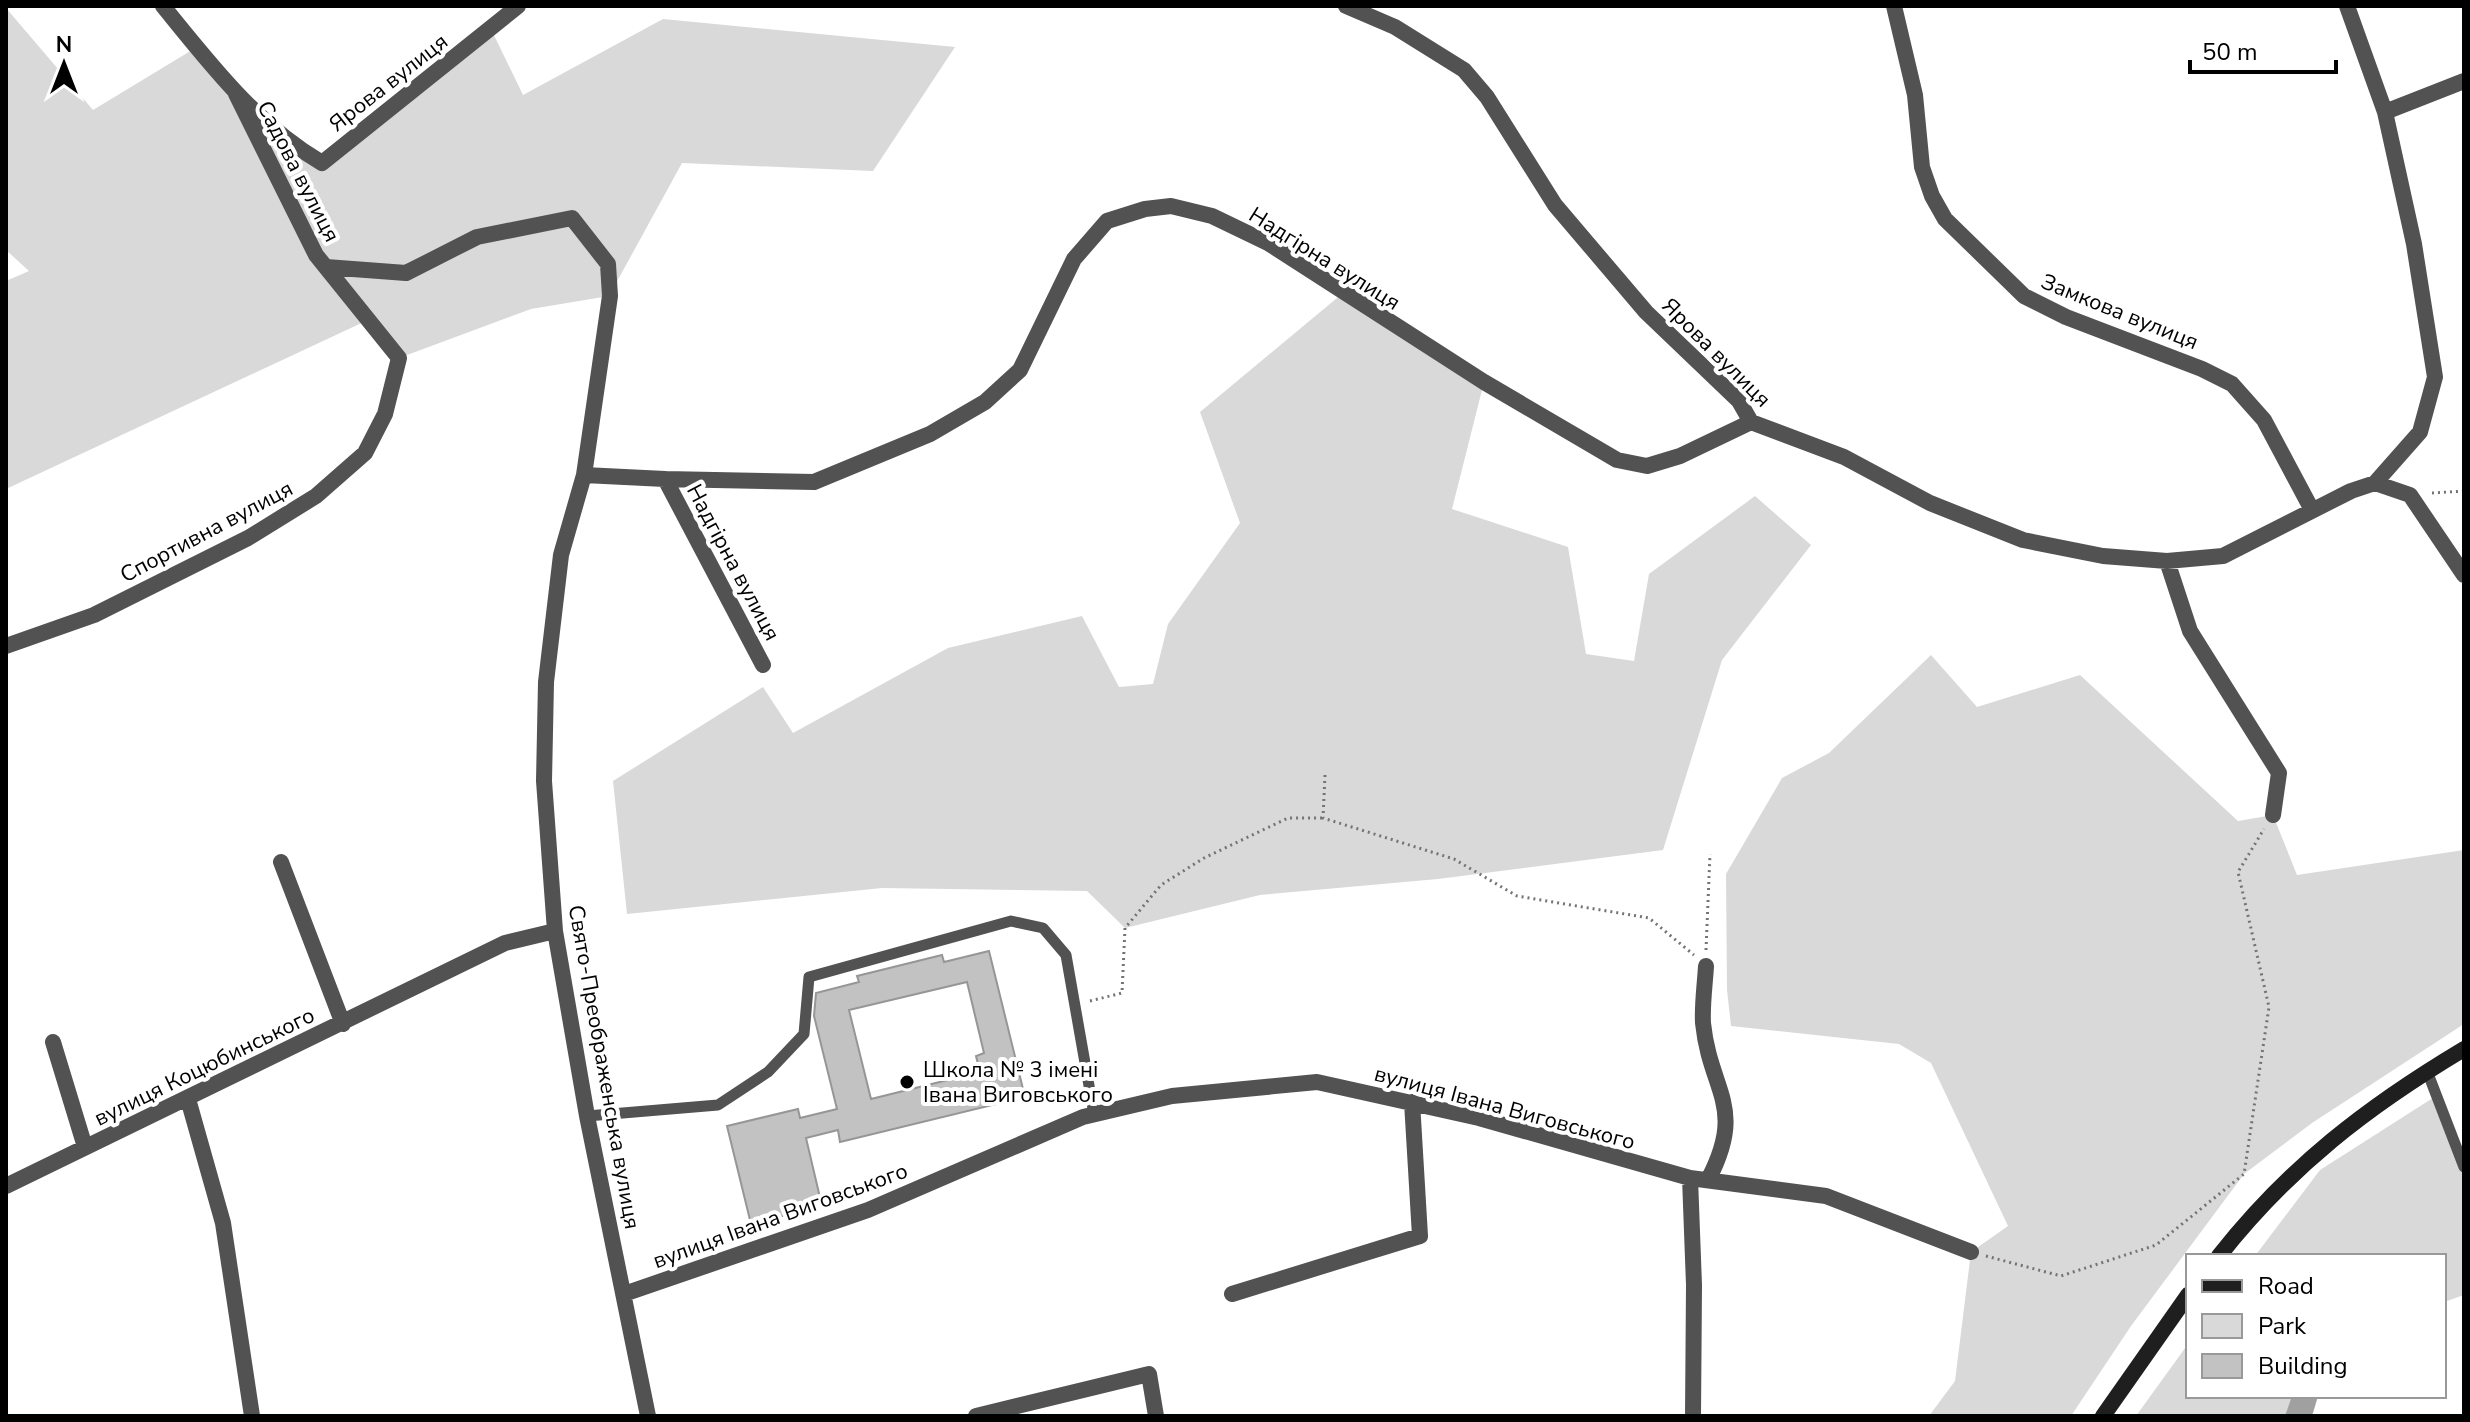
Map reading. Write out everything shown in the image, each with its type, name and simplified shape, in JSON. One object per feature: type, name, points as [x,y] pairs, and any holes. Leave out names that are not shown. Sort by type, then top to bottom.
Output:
[{"type":"main road","points":[[2221,1254],[2298,1166],[2360,1115],[2464,1049]]},
{"type":"main road","points":[[2103,1416],[2186,1298]]},
{"type":"street","name":"Садова вулиця","points":[[163,6],[236,94],[293,146],[322,163]]},
{"type":"street","name":"Ярова вулиця","points":[[322,163],[518,6]]},
{"type":"street","name":"Ярова вулиця","points":[[1346,6],[1395,27],[1464,70],[1487,97],[1555,205],[1646,312],[1739,401],[1751,422],[1844,457],[1930,503],[2023,540],[2103,556],[2167,561],[2223,556],[2312,510],[2375,483]]},
{"type":"street","name":"Замкова вулиця","points":[[1894,6],[1915,95],[1916,136],[1922,167],[1932,196],[1945,219],[2024,296],[2066,317],[2202,369],[2232,384],[2264,420],[2312,510]]},
{"type":"street","points":[[2347,6],[2385,112],[2414,244],[2435,377],[2420,432],[2375,483],[2410,495],[2464,575]]},
{"type":"street","points":[[2385,112],[2464,81]]},
{"type":"street","name":"Садова вулиця","points":[[236,94],[316,255],[399,358]]},
{"type":"street","name":"Надгірна вулиця","points":[[584,475],[814,482],[930,434],[985,402],[1020,370],[1074,259],[1107,221],[1145,209],[1171,206],[1212,216],[1268,243],[1553,425],[1617,460],[1647,466],[1680,456],[1751,422]]},
{"type":"street","name":"Садова вулиця","points":[[326,267],[406,273],[477,237],[572,218],[608,264],[610,296]]},
{"type":"street","name":"Свято-Преображенська вулиця","points":[[610,296],[584,475],[561,555],[546,682],[544,781],[555,931],[587,1116],[648,1416]]},
{"type":"street","name":"Спортивна вулиця","points":[[6,646],[94,615],[248,538],[316,496],[365,453],[385,414],[399,358]]},
{"type":"street","name":"Надгірна вулиця","points":[[665,479],[763,665]]},
{"type":"street","points":[[2167,561],[2190,631],[2279,773],[2273,815]]},
{"type":"street","name":"вулиця Коцюбинського","points":[[281,862],[343,1024]]},
{"type":"street","name":"вулиця Коцюбинського","points":[[6,1186],[505,943],[555,931]]},
{"type":"street","points":[[1706,966],[1703,1023],[1726,1112],[1727,1137],[1708,1180]]},
{"type":"street","name":"вулиця Коцюбинського","points":[[53,1042],[85,1147]]},
{"type":"street","name":"вулиця Івана Виговського","points":[[624,1294],[868,1210],[1094,1114],[1172,1096],[1317,1082],[1412,1102],[1690,1178],[1826,1196],[1971,1252]]},
{"type":"street","points":[[188,1099],[223,1223],[252,1416]]},
{"type":"street","points":[[1232,1294],[1420,1236],[1412,1102]]},
{"type":"street","points":[[1690,1178],[1694,1285],[1693,1416]]},
{"type":"street","points":[[976,1416],[1149,1374],[1156,1416]]},
{"type":"lane","points":[[587,1116],[718,1105],[768,1072],[804,1034],[809,977],[1011,921],[1043,928],[1066,955],[1094,1114]]},
{"type":"lane","points":[[2427,1071],[2464,1167]]},
{"type":"path","points":[[2410,495],[2464,491]]},
{"type":"path","points":[[1323,818],[1325,775]]},
{"type":"path","points":[[1971,1252],[2061,1276],[2156,1245],[2244,1174],[2269,1007],[2238,872],[2273,815]]},
{"type":"path","points":[[1075,1005],[1122,993],[1125,928],[1161,885],[1204,858],[1288,818],[1323,818],[1454,859],[1517,896],[1649,918],[1706,966]]},
{"type":"path","points":[[1706,966],[1710,854]]},
{"type":"green space","points":[[6,8],[93,110],[197,47],[322,163],[491,29],[523,95],[663,19],[955,47],[873,171],[682,163],[609,296],[531,309],[399,358],[368,320],[6,489],[6,281],[29,271],[6,250]]},
{"type":"green space","points":[[1343,293],[1484,382],[1452,509],[1568,547],[1586,654],[1634,661],[1649,574],[1755,496],[1811,545],[1722,660],[1663,850],[1438,879],[1260,895],[1125,928],[1087,891],[882,888],[627,914],[613,781],[763,687],[793,733],[948,648],[1082,616],[1119,687],[1153,684],[1168,624],[1240,523],[1200,412]]},
{"type":"green space","points":[[1931,655],[1977,707],[2080,675],[2238,821],[2273,815],[2297,875],[2464,850],[2464,1024],[2312,1123],[2244,1174],[2131,1326],[2071,1416],[1929,1416],[1955,1381],[1971,1252],[2008,1226],[1931,1063],[1899,1044],[1731,1026],[1727,990],[1726,874],[1782,778],[1829,753]]},
{"type":"green space","points":[[2436,1096],[2464,1163],[2464,1295],[2446,1301],[2446,1254],[2257,1254],[2320,1170]]},
{"type":"green space","points":[[2186,1347],[2186,1398],[2317,1398],[2312,1416],[2136,1416]]},
{"type":"shaded area","points":[[2291,1398],[2317,1398],[2312,1416],[2285,1416]]},
{"type":"building","points":[[989,951],[1025,1097],[840,1142],[838,1130],[806,1138],[822,1206],[751,1224],[727,1126],[798,1109],[800,1118],[837,1109],[814,1016],[816,993],[859,982],[857,976],[942,955],[944,962]],"holes":[[[967,982],[984,1053],[976,1056],[980,1072],[871,1099],[849,1010]]]},
{"type":"place","name":"Школа № 3 імені Івана Виговського","points":[[907,1082]]}]
